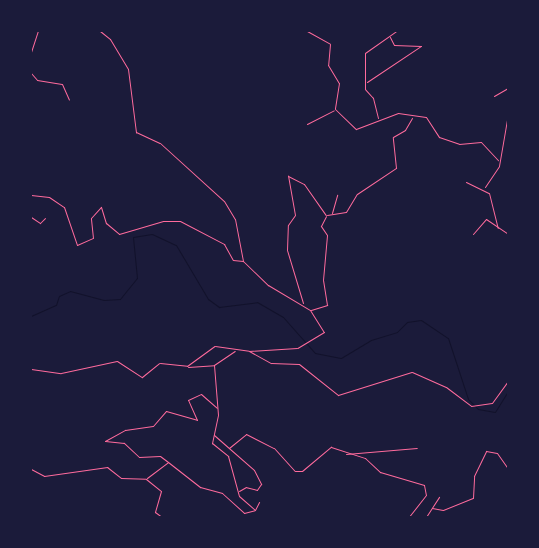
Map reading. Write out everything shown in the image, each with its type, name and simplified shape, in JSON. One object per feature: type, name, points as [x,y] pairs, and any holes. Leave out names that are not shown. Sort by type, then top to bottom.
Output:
[{"type":"street","points":[[31,52],[38,31]]},
{"type":"street","points":[[100,31],[114,44],[130,75],[136,132],[160,142],[224,201],[235,219],[243,260],[268,285],[303,304],[310,310],[324,332],[303,344],[279,352],[235,350],[215,346],[187,366]]},
{"type":"street","points":[[307,31],[332,48],[328,65],[338,77],[335,109]]},
{"type":"street","points":[[378,119],[367,82],[366,53],[396,31]]},
{"type":"street","points":[[367,82],[421,46],[394,45],[390,37]]},
{"type":"street","points":[[31,73],[37,80],[62,84],[68,100]]},
{"type":"street","points":[[494,96],[508,88]]},
{"type":"street","points":[[335,109],[362,130],[378,119],[398,113],[412,118],[426,117],[434,133],[447,142],[481,142],[498,160]]},
{"type":"street","points":[[307,124],[335,109]]},
{"type":"street","points":[[485,187],[494,178],[508,114]]},
{"type":"street","points":[[326,215],[346,212],[357,194],[396,168],[393,136],[405,130],[412,118]]},
{"type":"street","points":[[303,304],[287,250],[288,225],[295,215],[288,176],[304,184],[326,215]]},
{"type":"street","points":[[466,182],[485,187]]},
{"type":"street","points":[[485,187],[498,228]]},
{"type":"street","points":[[31,195],[49,197],[64,207],[77,245],[93,238],[91,218],[101,207],[106,223],[119,234],[163,221],[180,221],[224,244],[233,260],[243,260]]},
{"type":"street","points":[[332,214],[337,195]]},
{"type":"street","points":[[310,310],[327,305],[323,280],[328,235],[321,226],[326,215]]},
{"type":"street","points":[[31,217],[40,223],[45,218]]},
{"type":"street","points":[[473,234],[484,219],[508,234]]},
{"type":"street","points":[[31,369],[61,373],[118,361],[142,377],[159,363],[187,366],[196,370],[214,365],[235,350]]},
{"type":"street","points":[[249,351],[271,363],[299,364],[338,395],[412,372],[446,387],[464,405],[477,406],[492,403],[508,381]]},
{"type":"street","points":[[214,365],[217,408],[212,443],[232,464],[238,492],[255,510]]},
{"type":"street","points":[[217,408],[201,394],[188,400],[197,420],[166,411],[153,426],[125,430],[105,441],[124,443],[139,457],[160,456],[200,487],[222,493],[244,513],[255,510],[259,502]]},
{"type":"street","points":[[229,448],[246,434],[278,451],[295,471],[302,471],[331,447],[346,454],[365,458],[388,475],[424,485],[426,495],[409,517]]},
{"type":"street","points":[[214,435],[254,470],[260,484],[257,490],[246,487],[238,492]]},
{"type":"street","points":[[346,454],[417,448]]},
{"type":"street","points":[[432,508],[440,511],[473,498],[474,476],[486,451],[497,453],[508,468]]},
{"type":"street","points":[[146,479],[168,462]]},
{"type":"street","points":[[31,469],[44,476],[107,467],[121,478],[146,479],[161,491],[155,512],[162,517]]},
{"type":"street","points":[[426,517],[439,497]]},
{"type":"waterway","points":[[31,316],[56,305],[59,296],[70,291],[104,300],[120,299],[137,278],[133,237],[152,234],[176,245],[208,299],[219,307],[257,302],[283,317],[315,353],[341,358],[371,340],[397,332],[407,322],[421,320],[448,338],[468,399],[478,409],[495,412],[508,391]]}]
